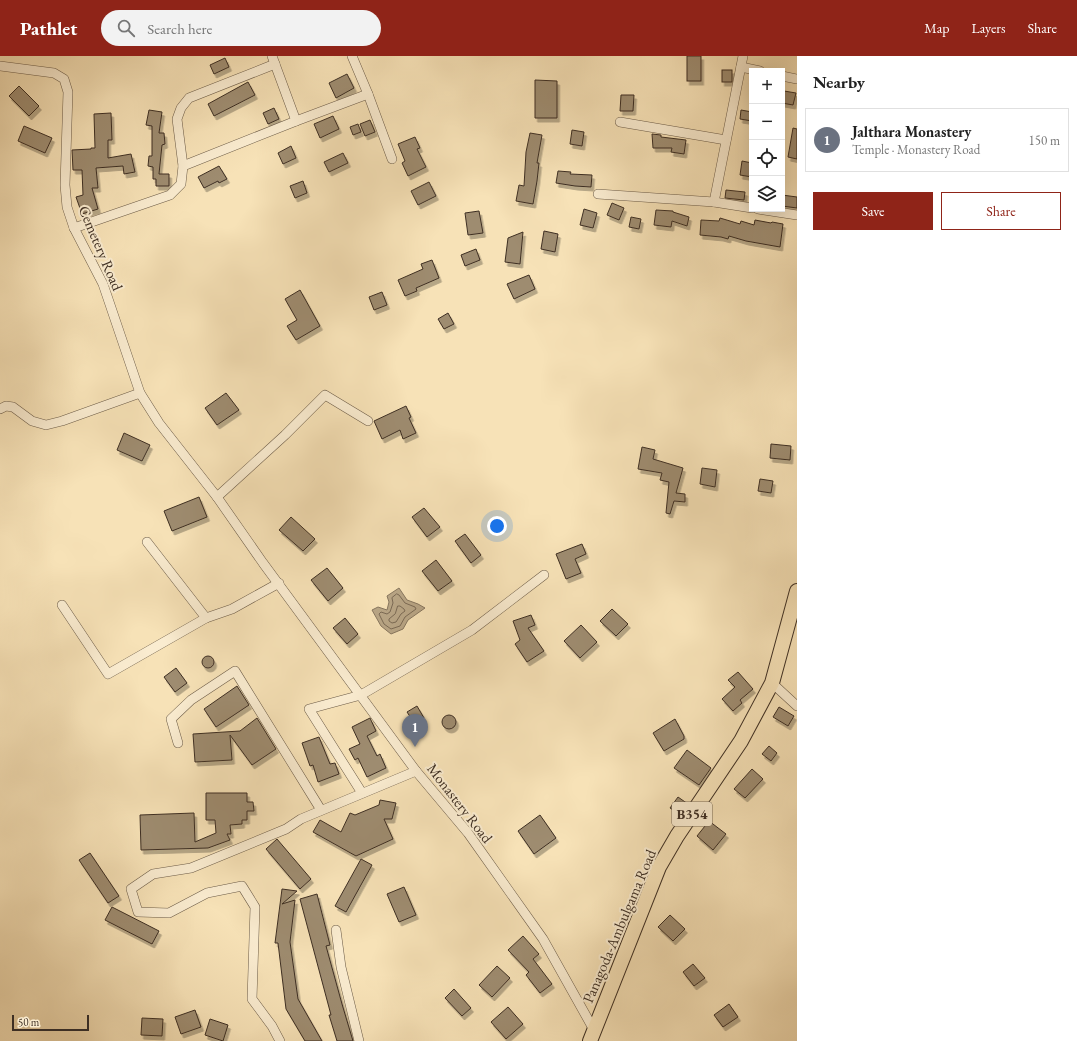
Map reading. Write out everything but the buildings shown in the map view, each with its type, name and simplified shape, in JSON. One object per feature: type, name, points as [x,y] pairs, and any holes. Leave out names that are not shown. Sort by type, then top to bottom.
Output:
[{"type":"main road","name":"Panagoda-Ambulgama Road","points":[[592,1036],[659,868],[677,836],[741,741],[772,683],[797,591]]},
{"type":"street","points":[[352,56],[392,159]]},
{"type":"street","points":[[714,202],[743,56]]},
{"type":"street","points":[[74,228],[170,195],[181,184],[183,166],[177,119],[181,108],[189,98],[273,60],[296,120]]},
{"type":"street","name":"Cemetery Road","points":[[0,66],[54,73],[64,79],[68,92],[65,185],[67,207],[74,228],[103,284],[140,393],[159,423],[217,497],[264,563]]},
{"type":"street","points":[[741,67],[749,69]]},
{"type":"street","points":[[785,77],[797,79]]},
{"type":"street","points":[[183,166],[296,120],[368,94]]},
{"type":"street","points":[[620,122],[726,140]]},
{"type":"street","points":[[598,194],[714,202],[749,208]]},
{"type":"street","points":[[778,212],[797,215]]},
{"type":"street","points":[[0,409],[6,406],[13,407],[32,421],[46,425],[62,421],[140,393]]},
{"type":"street","points":[[217,497],[285,435],[325,395],[368,421]]},
{"type":"street","points":[[146,542],[206,618]]},
{"type":"street","name":"Monastery Road","points":[[264,563],[416,771],[468,833],[543,939],[592,1036]]},
{"type":"street","points":[[362,793],[309,709],[361,695],[472,630],[544,575]]},
{"type":"street","points":[[62,605],[108,674],[206,618],[232,609],[278,583]]},
{"type":"street","points":[[178,743],[171,719],[192,700],[235,670],[321,810]]},
{"type":"street","points":[[772,683],[797,706]]},
{"type":"street","points":[[280,1041],[272,1026],[252,998],[255,907],[242,886],[206,893],[169,913],[138,912],[131,889],[152,874],[191,868],[286,829],[301,819],[321,810],[416,771]]},
{"type":"street","points":[[336,930],[341,967],[359,1041]]},
{"type":"water","points":[[399,588],[407,600],[425,608],[408,620],[403,629],[391,634],[381,626],[372,610],[378,607],[387,610],[389,602],[387,596]]},
{"type":"place","name":"Jalthara Monastery","points":[[415,747]]}]
